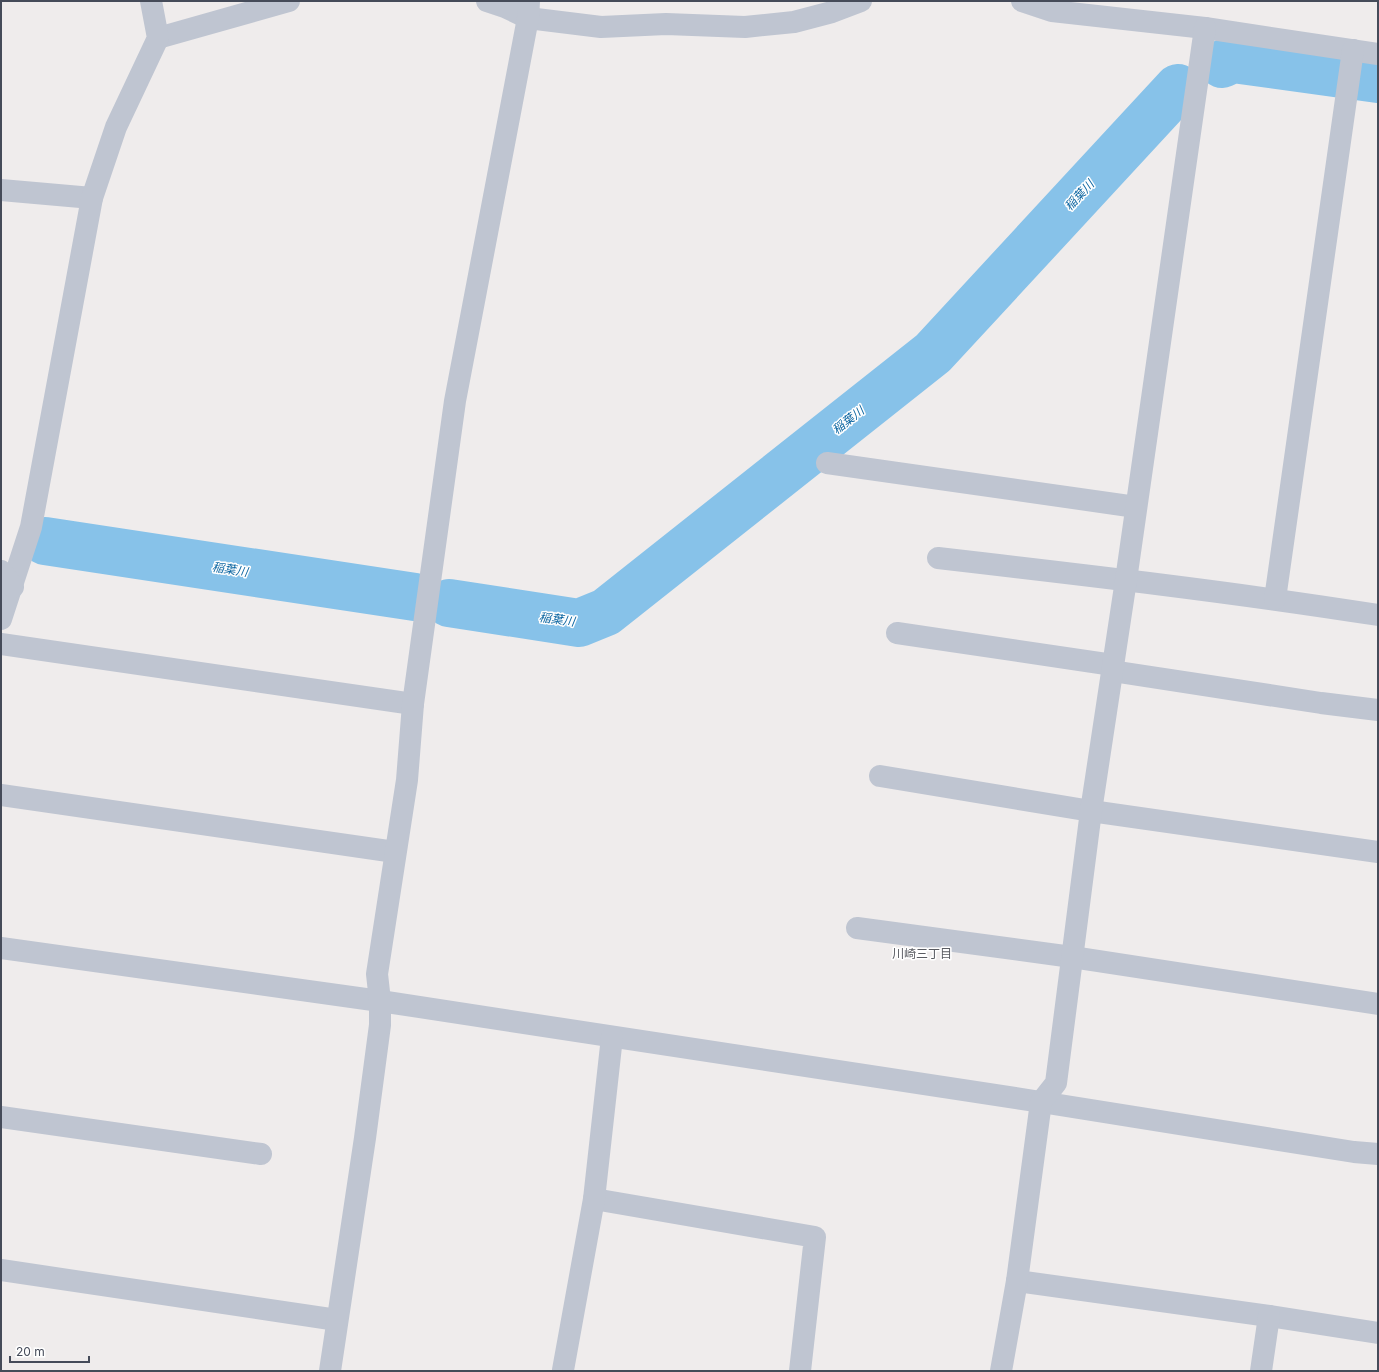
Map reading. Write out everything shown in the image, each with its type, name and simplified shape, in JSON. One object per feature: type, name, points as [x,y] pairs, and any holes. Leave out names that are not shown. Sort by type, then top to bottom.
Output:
[{"type":"street","points":[[1,619],[7,579],[31,527],[92,198],[116,127],[158,38],[150,1]]},
{"type":"street","points":[[158,38],[290,1]]},
{"type":"street","points":[[487,1],[505,7],[528,9],[601,27],[666,24],[745,27],[794,22],[832,12],[861,1]]},
{"type":"street","points":[[1022,1],[1052,11],[1205,28],[1378,54]]},
{"type":"street","points":[[330,1371],[365,1138],[380,1025],[380,1001],[377,974],[407,780],[413,704],[455,401],[528,9]]},
{"type":"street","points":[[1001,1371],[1017,1281],[1041,1102],[1056,1083],[1091,811],[1126,580],[1205,28]]},
{"type":"street","points":[[1275,599],[1353,50]]},
{"type":"street","points":[[1,190],[92,198]]},
{"type":"street","points":[[827,463],[1136,507]]},
{"type":"street","points":[[938,558],[1275,599],[1378,615]]},
{"type":"street","points":[[897,633],[1321,703],[1378,710]]},
{"type":"street","points":[[1,644],[413,704]]},
{"type":"street","points":[[880,776],[1091,811],[1378,852]]},
{"type":"street","points":[[1,795],[395,852]]},
{"type":"street","points":[[857,928],[1072,957],[1378,1004]]},
{"type":"street","points":[[1,948],[380,1001],[1041,1102],[1347,1151],[1378,1154]]},
{"type":"street","points":[[563,1370],[594,1199],[612,1036]]},
{"type":"street","points":[[1,1117],[262,1154]]},
{"type":"street","points":[[594,1199],[815,1237],[800,1371]]},
{"type":"street","points":[[1,1270],[337,1320]]},
{"type":"street","points":[[1017,1281],[1378,1333]]},
{"type":"street","points":[[1261,1371],[1268,1316]]},
{"type":"waterway","name":"稲葉川","points":[[1222,64],[1233,59],[1378,79]]},
{"type":"waterway","name":"稲葉川","points":[[449,603],[579,623],[606,612],[933,353],[1178,88]]},
{"type":"waterway","name":"稲葉川","points":[[45,541],[415,597]]},
{"type":"district","name":"川崎三丁目","points":[[922,953]]}]
